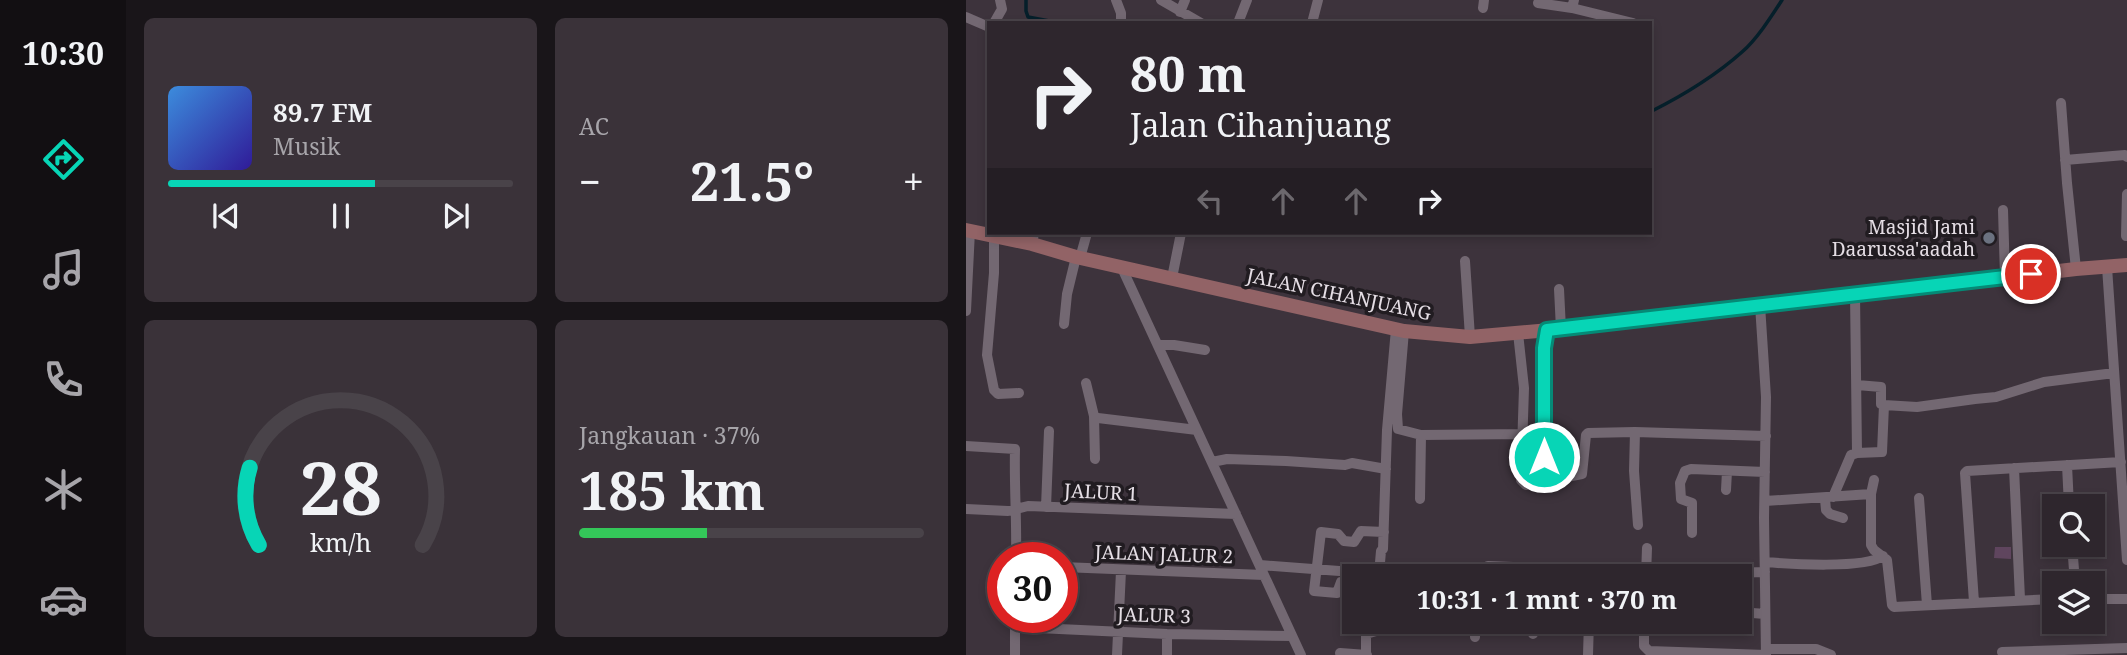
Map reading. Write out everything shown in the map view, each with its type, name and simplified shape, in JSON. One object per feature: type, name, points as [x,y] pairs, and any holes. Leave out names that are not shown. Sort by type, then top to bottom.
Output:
[{"type":"main road","name":"JALAN CIHANJUANG","points":[[968,231],[994,237],[1033,238],[1078,258],[1400,330],[1470,337],[2127,265]]},
{"type":"street","points":[[995,21],[1003,9],[1000,0]]},
{"type":"street","points":[[1116,0],[1121,21]]},
{"type":"street","points":[[1161,0],[1197,21]]},
{"type":"street","points":[[1180,12],[1185,0]]},
{"type":"street","points":[[1239,21],[1247,0]]},
{"type":"street","points":[[1313,21],[1318,0]]},
{"type":"street","points":[[1538,4],[1573,4],[1627,21]]},
{"type":"street","points":[[966,17],[987,26]]},
{"type":"street","points":[[2062,103],[2076,269]]},
{"type":"street","points":[[2065,160],[2127,157]]},
{"type":"street","points":[[2126,236],[2127,194]]},
{"type":"street","points":[[2003,210],[2005,277]]},
{"type":"street","points":[[966,311],[968,231]]},
{"type":"street","points":[[1065,324],[1067,294],[1086,235]]},
{"type":"street","points":[[1172,278],[1181,235]]},
{"type":"street","points":[[994,237],[988,362],[994,390],[998,394],[1019,393]]},
{"type":"street","points":[[1465,261],[1470,337]]},
{"type":"street","points":[[1121,266],[1300,655]]},
{"type":"street","points":[[2107,267],[2116,398],[2123,437],[2121,462],[2127,560]]},
{"type":"street","points":[[1544,482],[1544,348],[1554,329],[1559,289]]},
{"type":"street","points":[[1855,294],[1857,453]]},
{"type":"street","points":[[1760,305],[1766,397],[1766,653]]},
{"type":"street","points":[[1400,330],[1402,342],[1397,425],[1401,430],[1421,435],[1524,434]]},
{"type":"street","points":[[1382,564],[1387,430],[1400,330]]},
{"type":"street","points":[[1518,333],[1524,388],[1521,480],[1526,485],[1583,474],[1588,433],[1766,436]]},
{"type":"street","points":[[1158,345],[1205,350]]},
{"type":"street","points":[[1884,405],[1917,407],[1996,397],[2044,382],[2114,373]]},
{"type":"street","points":[[1086,383],[1094,416],[1095,459]]},
{"type":"street","points":[[1843,518],[1826,510],[1850,455],[1883,450],[1884,405],[1881,404],[1880,386],[1857,385]]},
{"type":"street","points":[[2116,398],[2127,397]]},
{"type":"street","points":[[1094,416],[1197,430]]},
{"type":"street","points":[[1046,507],[1049,431]]},
{"type":"street","points":[[1635,432],[1634,471],[1638,525]]},
{"type":"street","points":[[1420,499],[1421,435]]},
{"type":"street","points":[[966,446],[1015,449],[1016,542]]},
{"type":"street","points":[[1212,462],[1227,459],[1345,466],[1352,463],[1386,469]]},
{"type":"street","points":[[1974,602],[1965,474],[1969,470],[2121,462]]},
{"type":"street","points":[[2067,465],[2068,494]]},
{"type":"street","points":[[2014,468],[2020,599]]},
{"type":"street","points":[[1692,533],[1692,503],[1681,499],[1680,483],[1685,471],[1765,472]]},
{"type":"street","points":[[1726,491],[1727,471]]},
{"type":"street","points":[[1874,480],[1871,495],[1871,545],[1887,560],[1894,607],[2042,599]]},
{"type":"street","points":[[1765,501],[1871,495]]},
{"type":"street","points":[[1919,498],[1927,605]]},
{"type":"street","name":"JALUR 1","points":[[966,509],[1017,510],[1028,506],[1236,514]]},
{"type":"street","points":[[1342,582],[1337,593],[1315,592],[1322,531],[1338,534],[1344,541],[1354,542],[1361,531],[1384,532]]},
{"type":"street","points":[[1646,564],[1647,548]]},
{"type":"street","points":[[1752,568],[1847,563],[1877,560],[1883,556]]},
{"type":"street","name":"JALAN JALUR 2","points":[[1078,568],[1121,570],[1317,568],[1342,571]]},
{"type":"street","points":[[1117,655],[1121,570]]},
{"type":"street","points":[[2105,599],[2127,599]]},
{"type":"street","points":[[1752,613],[1765,614]]},
{"type":"street","name":"JALUR 3","points":[[1078,628],[1167,634],[1292,636]]},
{"type":"street","points":[[1015,633],[1015,655]]},
{"type":"street","points":[[1167,634],[1167,655]]},
{"type":"street","points":[[1340,653],[1366,655],[1366,634]]},
{"type":"street","points":[[1588,655],[1589,634]]},
{"type":"street","points":[[1644,634],[1644,646],[1649,651],[1766,653],[1816,649],[1831,655]]},
{"type":"street","points":[[2002,652],[2127,648]]},
{"type":"shaded area","points":[[1995,547],[2011,547],[2011,559],[1994,558]]},
{"type":"waterway","points":[[1026,0],[1028,17],[1049,21]]},
{"type":"waterway","points":[[1652,111],[1698,85],[1742,52],[1782,0]]},
{"type":"place","name":"Masjid Jami Daarussa'aadah","points":[[1989,238]]},
{"type":"route","points":[[1544,457],[1544,348],[1547,330],[2031,274]]}]
